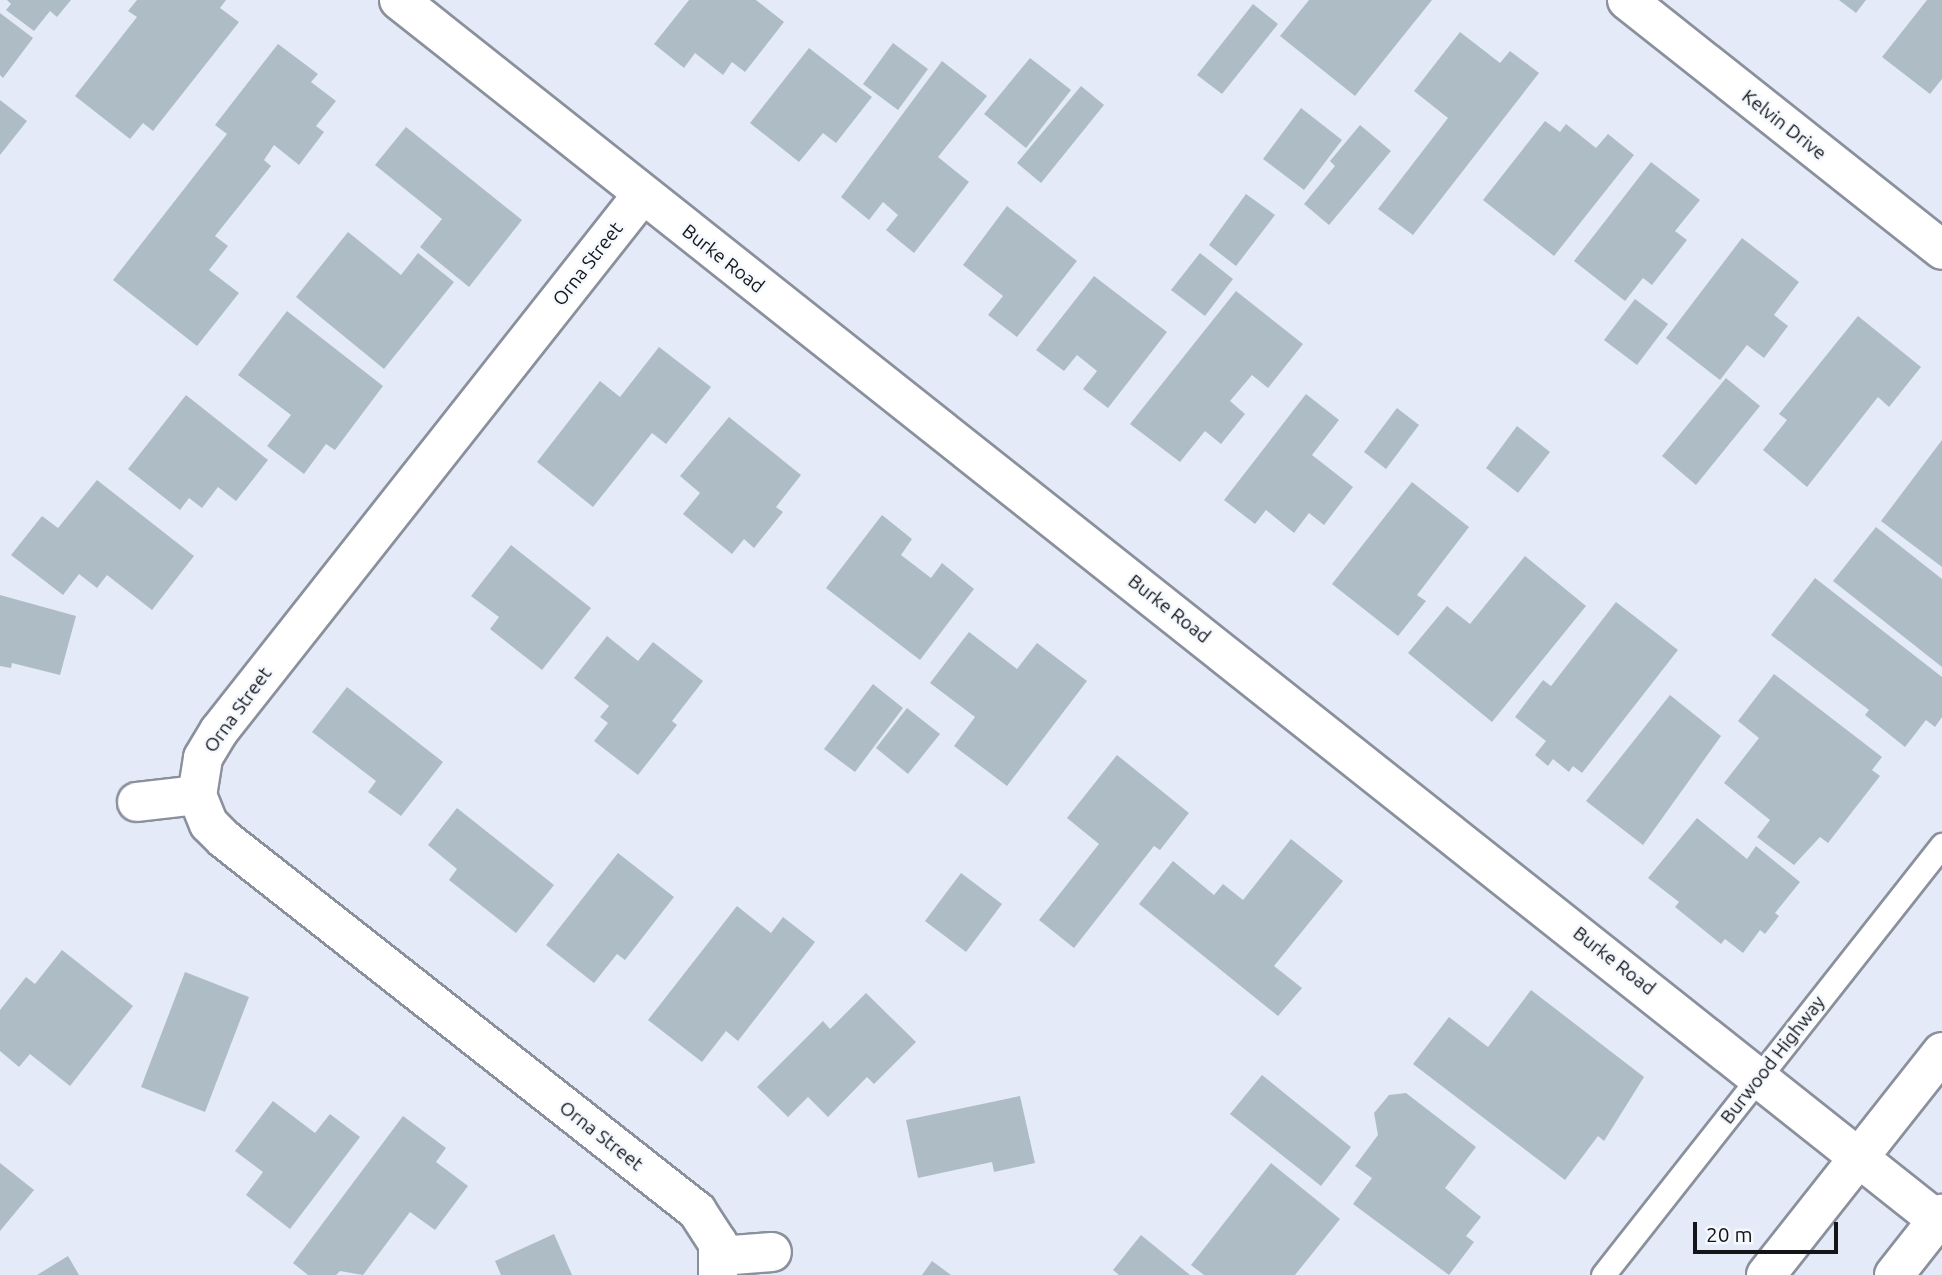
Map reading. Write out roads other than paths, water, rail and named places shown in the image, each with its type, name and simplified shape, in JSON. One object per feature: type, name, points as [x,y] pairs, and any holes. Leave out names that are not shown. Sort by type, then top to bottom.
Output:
[{"type":"main road","name":"Burke Road","points":[[399,0],[642,195],[1940,1219]]},
{"type":"main road","name":"Kelvin Drive","points":[[1627,0],[1942,250]]},
{"type":"main road","name":"Orna Street","points":[[642,195],[219,731],[203,758],[197,795],[209,824],[224,839],[696,1211],[710,1226],[719,1266]]},
{"type":"main road","points":[[137,802],[197,795]]},
{"type":"main road","points":[[1766,1275],[1942,1052]]},
{"type":"main road","points":[[1894,1275],[1940,1219]]},
{"type":"main road","points":[[719,1266],[772,1252]]},
{"type":"lane","name":"Burwood Highway","points":[[1602,1275],[1942,845]]}]
